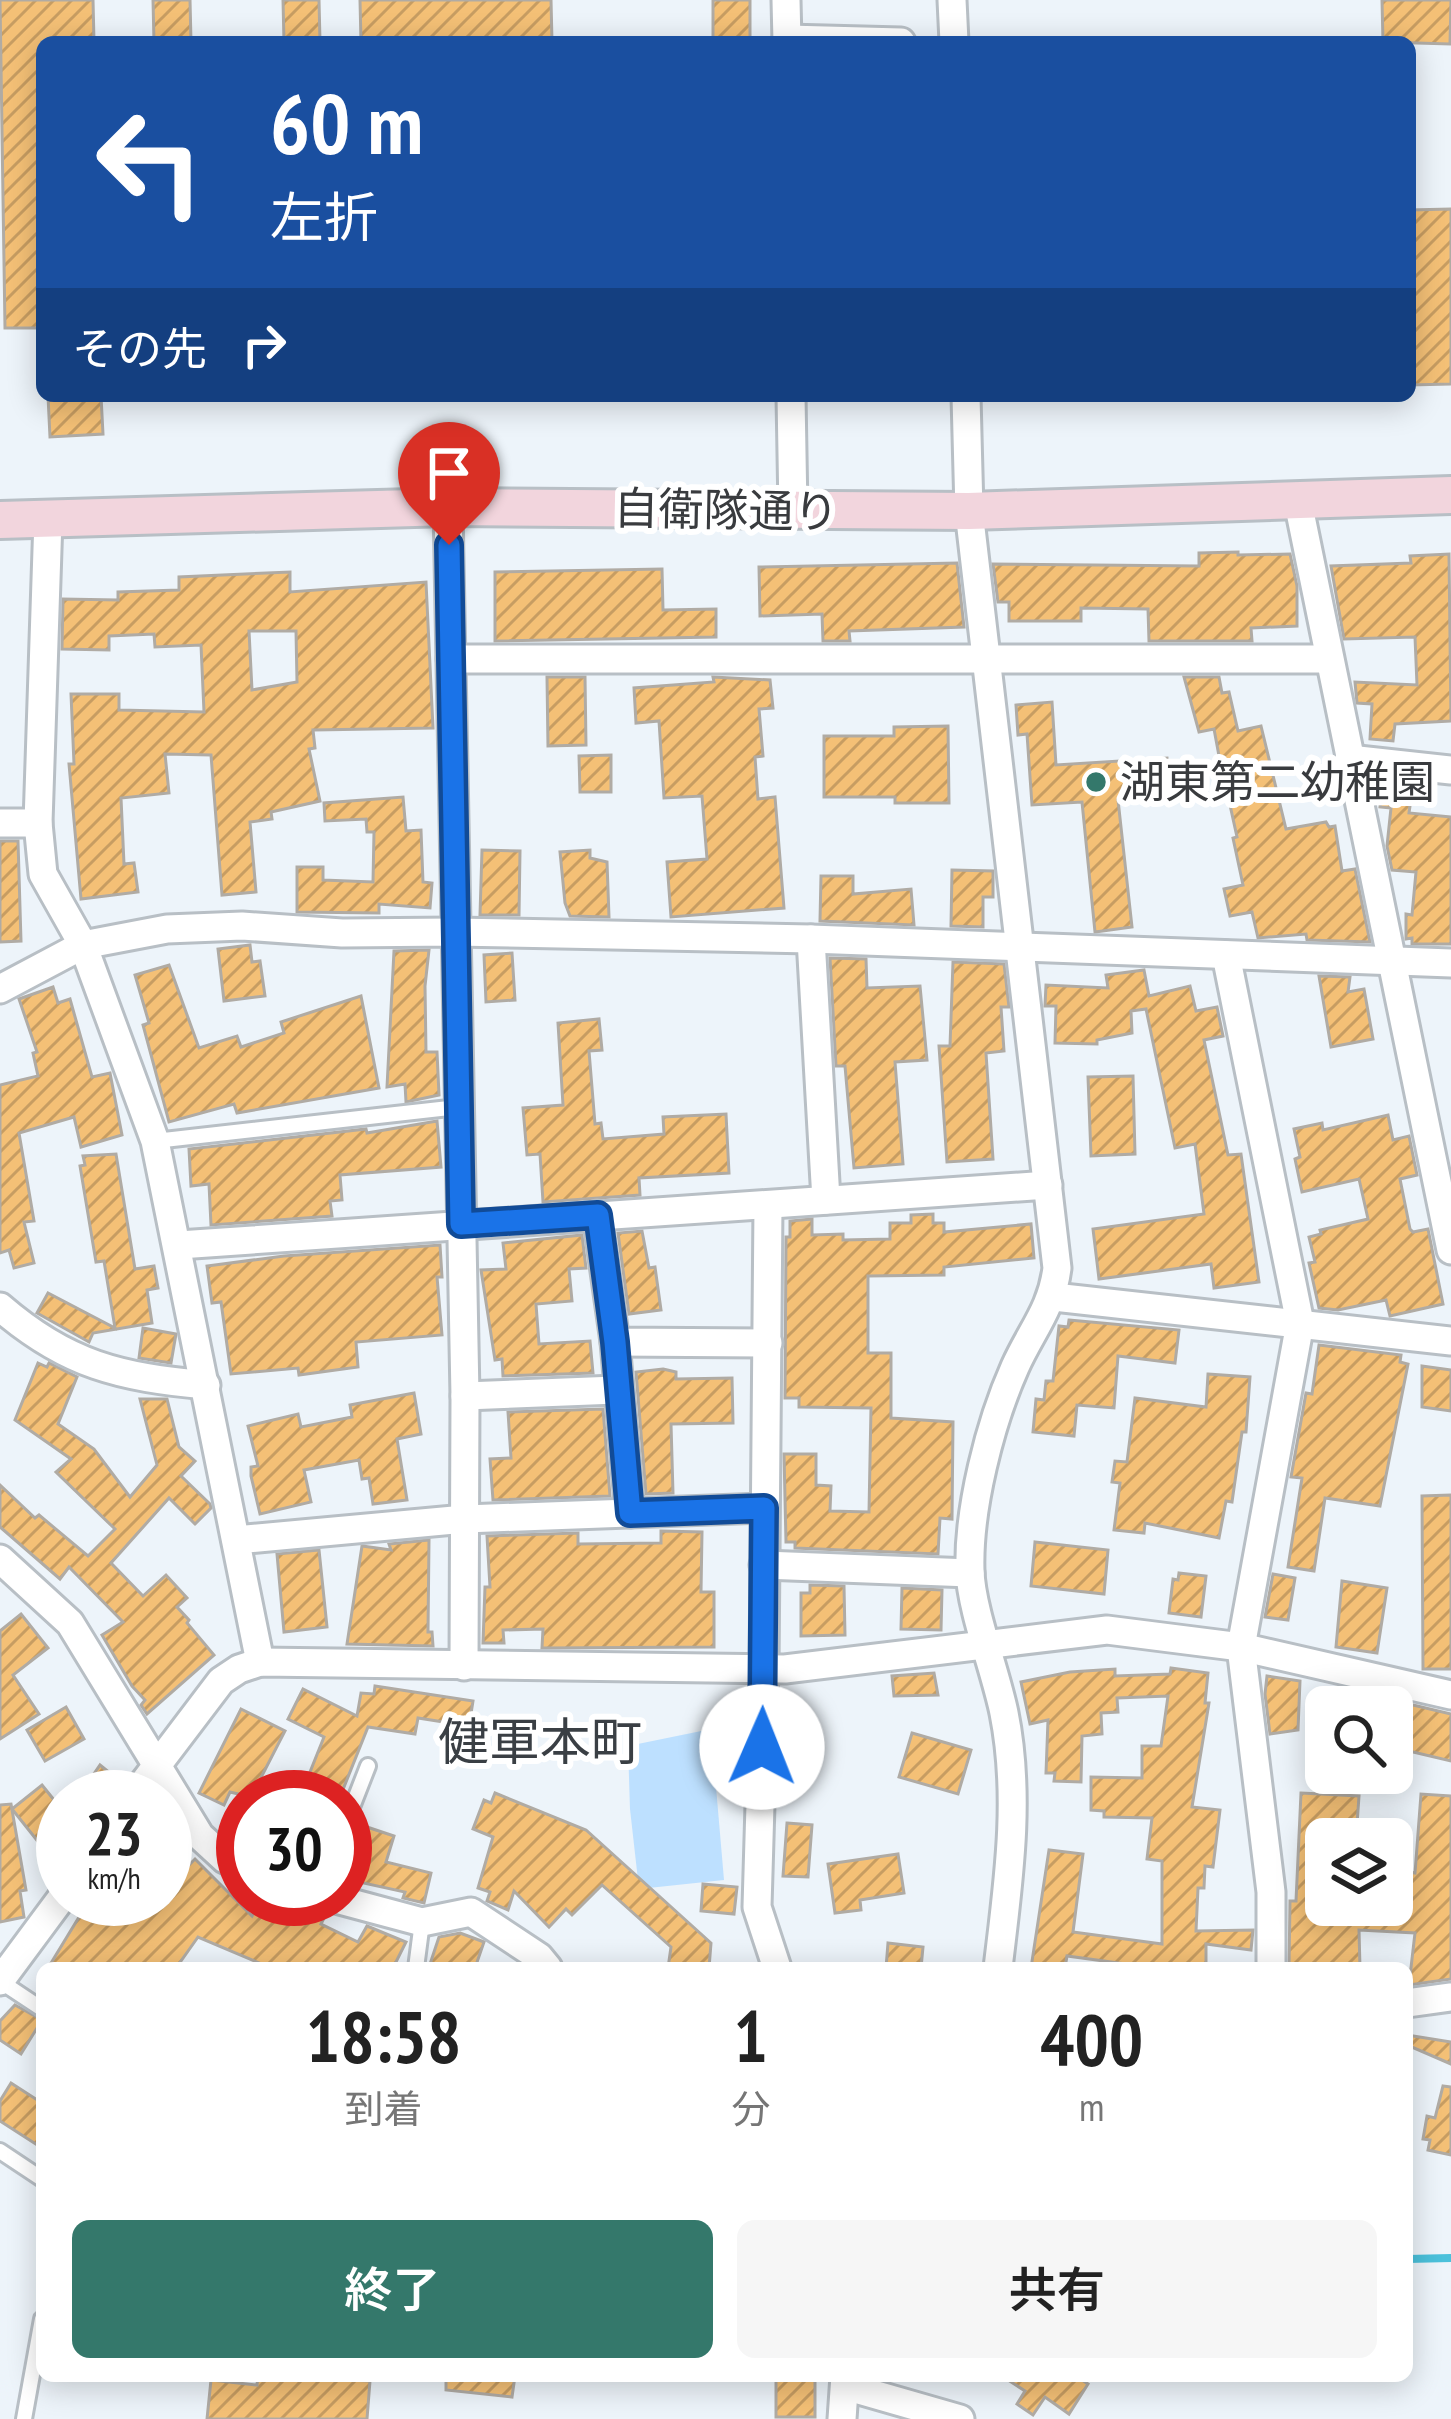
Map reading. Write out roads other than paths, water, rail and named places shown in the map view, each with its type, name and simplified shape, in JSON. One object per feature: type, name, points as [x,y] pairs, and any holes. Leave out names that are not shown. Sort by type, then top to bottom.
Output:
[{"type":"street","points":[[786,0],[787,36]]},
{"type":"street","points":[[952,0],[954,36]]},
{"type":"street","points":[[791,402],[793,511]]},
{"type":"street","points":[[966,402],[969,511],[1057,1268],[1054,1297],[1017,1362],[989,1428],[970,1573],[1005,1718],[1011,1791],[1012,1847],[999,1962]]},
{"type":"street","name":"自衛隊通り","points":[[0,520],[448,507],[969,511],[1451,495]]},
{"type":"street","points":[[1298,502],[1451,1250]]},
{"type":"street","points":[[448,507],[465,1396],[464,1666]]},
{"type":"street","points":[[48,519],[38,823],[43,874],[83,945],[155,1142],[260,1662]]},
{"type":"street","points":[[451,659],[1329,659]]},
{"type":"street","points":[[1349,759],[1451,770]]},
{"type":"street","points":[[0,823],[38,823]]},
{"type":"street","points":[[0,989],[83,945],[166,929],[242,926],[342,933],[811,940],[1451,963]]},
{"type":"street","points":[[811,940],[826,1200]]},
{"type":"street","points":[[1226,955],[1300,1323],[1241,1647],[1270,1892],[1271,1962]]},
{"type":"street","points":[[178,1245],[1048,1185]]},
{"type":"street","points":[[769,1205],[757,1907],[775,1962]]},
{"type":"street","points":[[598,1215],[630,1513]]},
{"type":"street","points":[[1054,1297],[1451,1341]]},
{"type":"street","points":[[0,1307],[31,1334],[78,1358],[134,1378],[206,1385]]},
{"type":"street","points":[[615,1342],[768,1343]]},
{"type":"street","points":[[465,1396],[616,1390]]},
{"type":"street","points":[[236,1540],[465,1520],[764,1508]]},
{"type":"street","points":[[0,1559],[70,1622],[155,1766],[200,1836],[216,1851]]},
{"type":"street","points":[[764,1565],[970,1573]]},
{"type":"street","points":[[152,1770],[221,1681],[260,1662],[764,1669],[1107,1630],[1241,1647],[1451,1695]]},
{"type":"street","points":[[372,1909],[422,1922],[471,1912],[543,1962]]},
{"type":"street","points":[[0,1981],[41,1926]]},
{"type":"street","points":[[1413,2002],[1451,1997]]},
{"type":"street","points":[[842,2419],[845,2382]]},
{"type":"street","points":[[848,2382],[960,2419]]},
{"type":"lane","points":[[155,1142],[458,1108]]},
{"type":"lane","points":[[366,1770],[368,1766]]},
{"type":"lane","points":[[417,1962],[422,1922]]},
{"type":"lane","points":[[0,1981],[36,2005]]},
{"type":"lane","points":[[0,2151],[36,2175]]},
{"type":"lane","points":[[24,2419],[36,2352]]},
{"type":"waterway","points":[[1413,2259],[1451,2258]]},
{"type":"place","name":"湖東第二幼稚園","points":[[1096,782]]},
{"type":"district","name":"健軍本町","points":[[540,1742]]}]
